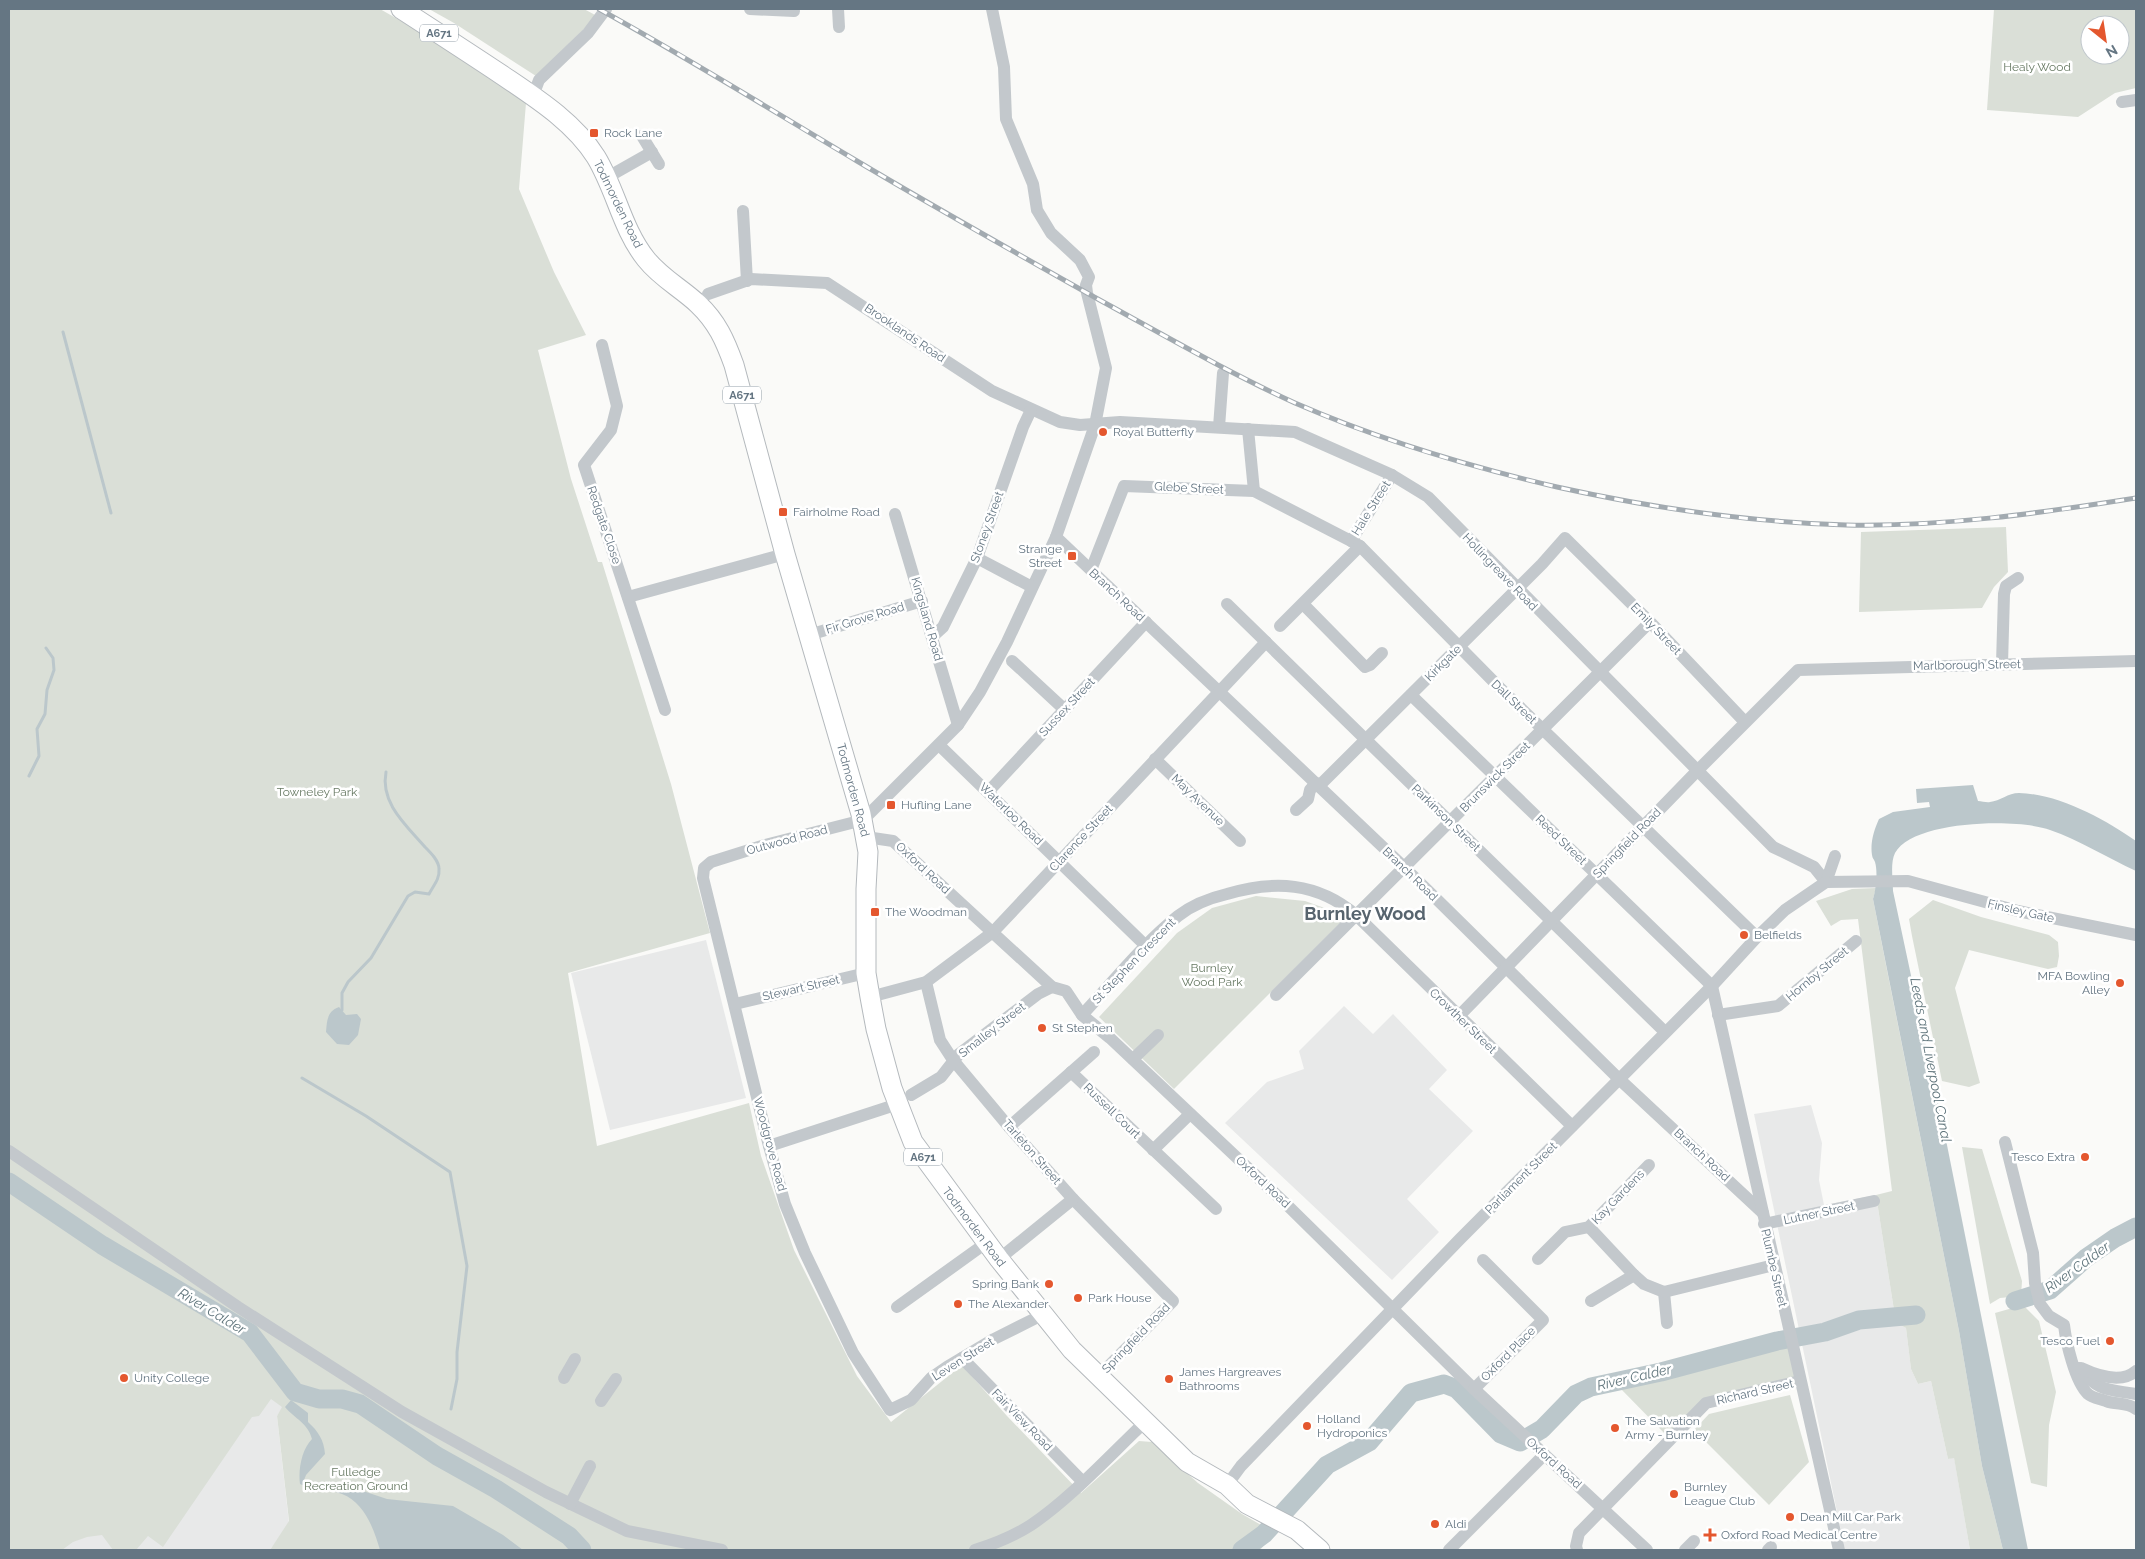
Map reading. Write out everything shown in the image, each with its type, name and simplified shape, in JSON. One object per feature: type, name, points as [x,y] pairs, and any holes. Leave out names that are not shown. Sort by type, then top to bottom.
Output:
[{"type":"highway","name":"Todmorden Road","points":[[401,9],[533,96],[583,140],[596,158],[630,235],[640,251],[655,270],[697,303],[724,336],[734,365],[785,554],[864,828],[866,973],[876,1029],[905,1100],[913,1142],[998,1259],[1072,1350],[1187,1462],[1226,1485],[1247,1504],[1306,1536],[1320,1550]]},
{"type":"street","points":[[533,96],[539,80],[588,33],[606,9]]},
{"type":"street","points":[[750,9],[794,11]]},
{"type":"street","points":[[838,9],[840,27]]},
{"type":"street","points":[[864,828],[958,725],[980,692],[1056,537],[1095,425],[1106,368],[1087,293],[1086,285],[1089,277],[1080,260],[1051,233],[1037,210],[1033,184],[1006,119],[1004,67],[992,9]]},
{"type":"street","points":[[2122,102],[2136,100]]},
{"type":"street","points":[[642,136],[659,164]]},
{"type":"street","points":[[606,178],[652,152]]},
{"type":"street","points":[[742,211],[747,281]]},
{"type":"street","name":"Brooklands Road","points":[[708,294],[747,281],[827,283],[894,325],[975,381],[1031,410],[1060,422],[1095,425]]},
{"type":"street","name":"Redgate Close","points":[[602,345],[617,406],[611,430],[584,465],[665,710]]},
{"type":"street","points":[[1219,428],[1223,373]]},
{"type":"street","name":"Stoney Street","points":[[932,637],[943,627],[976,558],[1023,427],[1031,410]]},
{"type":"street","name":"Hollingreave Road","points":[[1095,425],[1120,422],[1295,432],[1392,475],[1428,497],[1698,770],[1697,772],[1774,847],[1814,867],[1826,882]]},
{"type":"street","points":[[1248,429],[1254,491]]},
{"type":"street","name":"Hale Street","points":[[1280,626],[1303,604],[1356,543],[1392,475]]},
{"type":"street","name":"Glebe Street","points":[[1091,570],[1124,486],[1254,491]]},
{"type":"street","name":"Dall Street","points":[[1254,491],[1356,543],[1543,730],[1757,937]]},
{"type":"street","name":"Kingsland Road","points":[[895,514],[958,725]]},
{"type":"street","name":"Branch Road","points":[[1056,537],[1318,784],[1764,1218]]},
{"type":"street","name":"Kirkgate","points":[[1296,810],[1308,799],[1310,790],[1366,739],[1517,589],[1565,538]]},
{"type":"street","name":"Emily Street","points":[[1565,538],[1650,622],[1746,722]]},
{"type":"street","points":[[628,597],[785,554]]},
{"type":"street","points":[[976,558],[1032,587]]},
{"type":"street","points":[[2002,664],[2004,594],[2006,586],[2018,578]]},
{"type":"street","name":"Fir Grove Road","points":[[809,635],[922,601]]},
{"type":"street","name":"Parkinson Street","points":[[1227,604],[1665,1032]]},
{"type":"street","points":[[1303,604],[1365,667],[1370,665],[1382,652]]},
{"type":"street","name":"Sussex Street","points":[[988,792],[1146,622]]},
{"type":"street","name":"Brunswick Street","points":[[1276,995],[1650,622]]},
{"type":"street","name":"Clarence Street","points":[[870,997],[926,982],[992,932],[1266,642]]},
{"type":"street","points":[[1012,661],[1065,710]]},
{"type":"street","name":"Marlborough Street","points":[[1798,670],[2136,661]]},
{"type":"street","name":"Springfield Road","points":[[1458,1017],[1642,827],[1798,670]]},
{"type":"street","name":"Reed Street","points":[[1410,695],[1712,986]]},
{"type":"street","name":"Waterloo Road","points":[[939,745],[1146,946]]},
{"type":"street","name":"May Avenue","points":[[1155,759],[1240,841]]},
{"type":"street","name":"Outwood Road","points":[[711,862],[765,845],[864,828]]},
{"type":"street","name":"Oxford Road","points":[[864,828],[893,840],[1052,987],[1066,992],[1082,1015],[1133,1060],[1285,1203],[1474,1389],[1647,1550]]},
{"type":"street","points":[[1826,882],[1835,856]]},
{"type":"street","name":"Woodgrove Road","points":[[711,862],[704,868],[703,878],[785,1204],[805,1253],[853,1353],[890,1410]]},
{"type":"street","name":"Finsley Gate","points":[[1826,882],[1908,881],[2018,911],[2136,935]]},
{"type":"street","name":"Parliament Street","points":[[1226,1485],[1241,1466],[1392,1310],[1618,1078],[1712,986],[1757,937],[1785,910],[1826,882]]},
{"type":"street","name":"St Stephen Crescent","points":[[1082,1015],[1146,946],[1179,915],[1210,898],[1248,887],[1271,884],[1303,888],[1342,904],[1356,915]]},
{"type":"street","name":"Crowther Street","points":[[1356,915],[1458,1017],[1572,1126]]},
{"type":"street","name":"Hornby Street","points":[[1718,1015],[1778,1006],[1856,941]]},
{"type":"street","name":"Stewart Street","points":[[735,1004],[866,973]]},
{"type":"street","name":"Tarleton Street","points":[[926,982],[940,1040],[954,1060],[1009,1127],[1073,1199],[1173,1301]]},
{"type":"street","name":"Plumbe Street","points":[[1712,986],[1839,1550]]},
{"type":"street","name":"Smalley Street","points":[[769,1146],[905,1100],[941,1077],[954,1060],[1038,994],[1052,987]]},
{"type":"street","points":[[1133,1060],[1158,1035]]},
{"type":"street","points":[[1009,1127],[1094,1052]]},
{"type":"street","name":"Russell Court","points":[[1072,1072],[1216,1209]]},
{"type":"street","points":[[1153,1150],[1190,1114]]},
{"type":"street","points":[[2005,1142],[2033,1253],[2035,1283],[2040,1304],[2049,1316],[2064,1325],[2066,1341],[2074,1364],[2088,1379],[2102,1389],[2135,1402]]},
{"type":"street","points":[[9,1150],[238,1307],[402,1412],[570,1504],[627,1531],[722,1550]]},
{"type":"street","name":"Kay Gardens","points":[[1538,1259],[1565,1232],[1589,1227],[1648,1165]]},
{"type":"street","points":[[998,1259],[1073,1199]]},
{"type":"street","name":"Lutner Street","points":[[1764,1218],[1874,1201]]},
{"type":"street","points":[[1589,1227],[1644,1284],[1664,1292],[1774,1265]]},
{"type":"street","points":[[896,1307],[986,1243]]},
{"type":"street","name":"Oxford Place","points":[[1474,1389],[1543,1320],[1483,1260]]},
{"type":"street","points":[[1590,1301],[1634,1275]]},
{"type":"street","points":[[1664,1292],[1667,1323]]},
{"type":"street","name":"Springfield Road","points":[[1099,1376],[1173,1301]]},
{"type":"street","name":"Leven Street","points":[[890,1410],[911,1400],[931,1378],[962,1358],[994,1339],[1042,1315]]},
{"type":"street","name":"Fair View Road","points":[[962,1358],[1082,1481]]},
{"type":"street","points":[[564,1378],[575,1359]]},
{"type":"street","points":[[2074,1364],[2094,1374],[2107,1377],[2126,1377],[2136,1371]]},
{"type":"street","points":[[601,1401],[616,1379]]},
{"type":"street","name":"Richard Street","points":[[1577,1550],[1579,1533],[1706,1403],[1800,1382]]},
{"type":"street","points":[[975,1550],[994,1544],[1030,1526],[1064,1500],[1145,1422]]},
{"type":"street","points":[[1449,1550],[1540,1452]]},
{"type":"street","points":[[570,1504],[590,1466]]},
{"type":"street","points":[[1685,1550],[1694,1541]]},
{"type":"shaded area","points":[[1973,785],[1978,801],[1994,801],[2019,793],[2050,798],[2095,816],[2136,841],[2136,871],[2083,844],[2050,830],[2015,824],[1968,825],[1944,828],[1922,834],[1906,842],[1895,853],[1893,862],[1893,891],[1945,1135],[2028,1550],[2003,1550],[1982,1466],[1959,1331],[1873,899],[1876,886],[1876,871],[1872,846],[1874,832],[1879,819],[1893,812],[1930,807],[1929,802],[1917,803],[1916,789]]},
{"type":"shaded area","points":[[706,940],[746,1098],[610,1130],[571,973]]},
{"type":"shaded area","points":[[1344,1006],[1373,1034],[1393,1014],[1447,1070],[1429,1089],[1473,1131],[1407,1199],[1439,1232],[1392,1280],[1225,1123],[1267,1082],[1304,1069],[1299,1051]]},
{"type":"shaded area","points":[[339,1007],[346,1015],[357,1014],[361,1019],[358,1035],[349,1045],[337,1044],[326,1032],[327,1020],[330,1014]]},
{"type":"shaded area","points":[[1811,1105],[1822,1143],[1819,1180],[1824,1205],[1876,1195],[1896,1323],[1906,1328],[1911,1369],[1918,1384],[1931,1381],[1948,1459],[1954,1457],[1970,1550],[1845,1550],[1754,1114]]},
{"type":"shaded area","name":"Unity College","points":[[9,1201],[283,1407],[277,1416],[289,1523],[270,1550],[9,1550]]},
{"type":"shaded area","points":[[291,1400],[308,1413],[308,1422],[320,1436],[325,1454],[306,1475],[303,1483],[363,1491],[387,1499],[453,1506],[503,1535],[523,1550],[380,1550],[367,1517],[350,1498],[337,1492],[310,1488],[300,1484],[302,1460],[306,1448],[312,1439],[308,1429],[285,1407]]},
{"type":"green space","name":"Towneley Park","points":[[9,9],[380,9],[415,29],[526,103],[519,189],[554,272],[586,335],[538,350],[571,479],[598,562],[602,562],[671,784],[710,933],[568,973],[597,1146],[749,1103],[761,1156],[794,1250],[857,1376],[891,1422],[962,1365],[1007,1416],[1081,1493],[1139,1441],[1152,1442],[1198,1483],[1242,1514],[1275,1533],[1260,1550],[270,1550],[289,1521],[277,1416],[282,1407],[271,1399],[259,1416],[252,1417],[163,1547],[148,1536],[136,1550],[113,1550],[102,1535],[87,1537],[73,1542],[62,1550],[9,1550]]},
{"type":"green space","points":[[429,9],[584,9],[597,16],[536,76]]},
{"type":"green space","name":"Healy Wood","points":[[1994,9],[2136,9],[2136,88],[2115,93],[2078,117],[1987,110]]},
{"type":"green space","points":[[2006,527],[2008,572],[1994,587],[1982,608],[1859,612],[1861,532]]},
{"type":"green space","points":[[1876,888],[1873,899],[1959,1331],[1982,1466],[2003,1550],[1970,1550],[1954,1458],[1948,1459],[1931,1381],[1918,1384],[1911,1369],[1906,1328],[1896,1323],[1876,1195],[1892,1191],[1858,919],[1841,920],[1831,926],[1816,901],[1852,889]]},
{"type":"green space","name":"Burnley Wood Park","points":[[1256,896],[1305,901],[1347,916],[1174,1089],[1099,1017],[1177,933],[1212,908]]},
{"type":"green space","points":[[1933,900],[1981,917],[2049,935],[2058,942],[2059,956],[2057,967],[2048,969],[1969,950],[1955,988],[1980,1083],[1969,1087],[1942,1081],[1912,936],[1909,919]]},
{"type":"green space","points":[[1962,1147],[1982,1149],[2022,1281],[2021,1296],[2000,1298],[1990,1304]]},
{"type":"green space","points":[[2023,1305],[2039,1321],[2056,1392],[2049,1425],[2047,1487],[2031,1483],[1995,1313]]},
{"type":"green space","points":[[1789,1345],[1797,1380],[1704,1401],[1668,1437],[1621,1389]]},
{"type":"green space","points":[[1790,1395],[1809,1462],[1769,1505],[1694,1430],[1709,1414]]},
{"type":"waterway","points":[[63,332],[111,513]]},
{"type":"waterway","points":[[29,776],[39,756],[37,729],[45,714],[47,690],[54,670],[53,658],[46,648]]},
{"type":"waterway","points":[[342,1010],[342,993],[348,982],[371,958],[408,896],[415,892],[429,894],[439,873],[439,866],[432,854],[403,822],[391,804],[385,783],[386,772]]},
{"type":"waterway","points":[[302,1078],[366,1116],[450,1172],[467,1266],[457,1352],[457,1379],[451,1409]]},
{"type":"waterway","name":"River Calder","points":[[9,1182],[102,1245],[250,1333],[295,1392],[319,1399],[342,1399],[360,1404],[437,1456],[496,1489],[569,1536],[582,1550]]},
{"type":"waterway","name":"River Calder","points":[[2015,1301],[2050,1290],[2086,1258],[2115,1238],[2136,1227]]},
{"type":"waterway","name":"River Calder","points":[[1242,1550],[1264,1534],[1327,1465],[1369,1442],[1411,1393],[1444,1384],[1457,1389],[1501,1434],[1520,1442],[1542,1429],[1576,1394],[1591,1387],[1661,1372],[1777,1341],[1825,1332],[1859,1320],[1916,1315]]},
{"type":"railway","points":[[599,9],[946,213],[1244,379],[1295,403],[1359,429],[1424,451],[1557,487],[1700,513],[1773,521],[1846,525],[1919,524],[2028,514],[2136,498]]},
{"type":"place","name":"Rock Lane","points":[[594,133]]},
{"type":"place","name":"Royal Butterfly","points":[[1103,432]]},
{"type":"place","name":"Fairholme Road","points":[[783,512]]},
{"type":"place","name":"Strange Street","points":[[1072,556]]},
{"type":"place","name":"Hufling Lane","points":[[891,805]]},
{"type":"place","name":"The Woodman","points":[[875,912]]},
{"type":"place","name":"Belfields","points":[[1744,935]]},
{"type":"place","name":"MFA Bowling Alley","points":[[2120,983]]},
{"type":"place","name":"St Stephen","points":[[1042,1028]]},
{"type":"place","name":"Tesco Extra","points":[[2085,1157]]},
{"type":"place","name":"Spring Bank","points":[[1049,1284]]},
{"type":"place","name":"Park House","points":[[1078,1298]]},
{"type":"place","name":"The Alexander","points":[[958,1304]]},
{"type":"place","name":"Tesco Fuel","points":[[2110,1341]]},
{"type":"place","name":"Unity College","points":[[124,1378]]},
{"type":"place","name":"James Hargreaves Bathrooms","points":[[1169,1379]]},
{"type":"place","name":"Holland Hydroponics","points":[[1307,1426]]},
{"type":"place","name":"The Salvation Army - Burnley","points":[[1615,1428]]},
{"type":"place","name":"Burnley League Club","points":[[1674,1494]]},
{"type":"place","name":"Dean Mill Car Park","points":[[1790,1517]]},
{"type":"place","name":"Aldi","points":[[1435,1524]]},
{"type":"place","name":"Oxford Road Medical Centre","points":[[1710,1535]]},
{"type":"district","name":"Burnley Wood","points":[[1365,913]]},
{"type":"water label","name":"Leeds and Liverpool Canal","points":[[1931,1060]]},
{"type":"park label","name":"Fulledge Recreation Ground","points":[[356,1479]]}]
